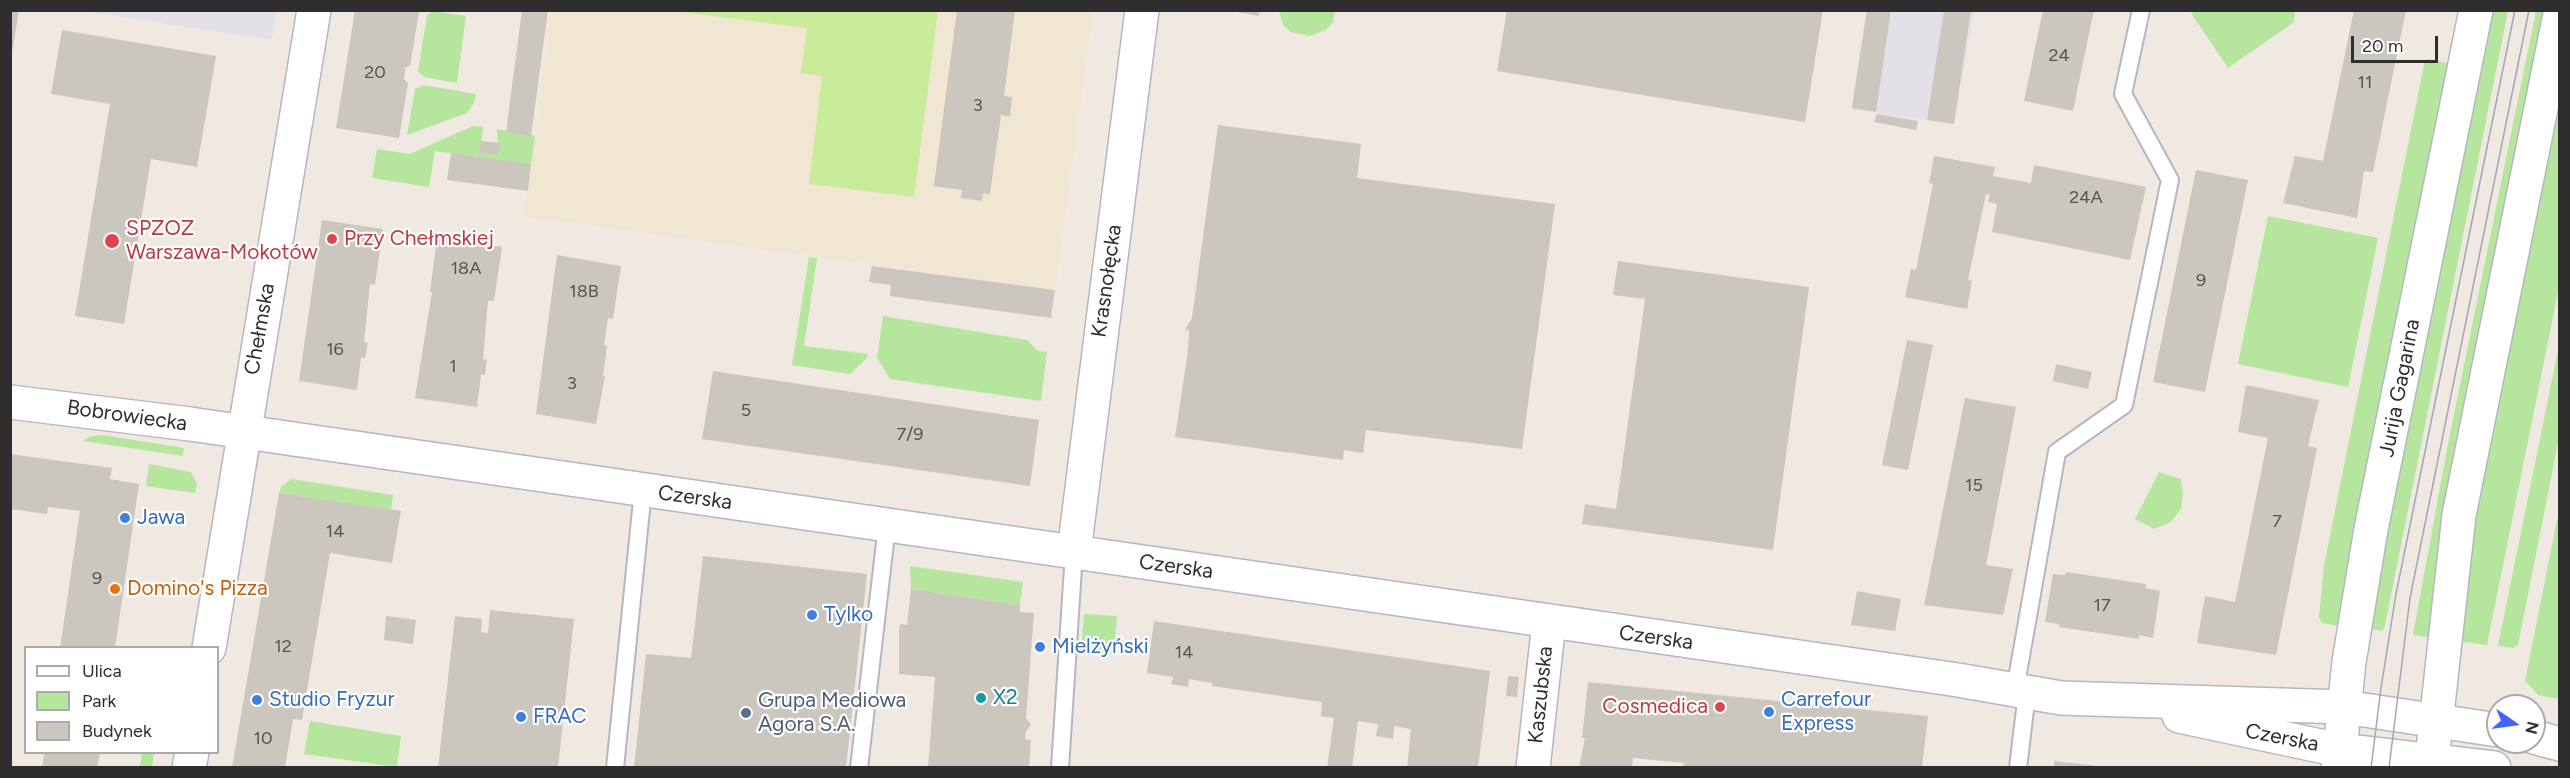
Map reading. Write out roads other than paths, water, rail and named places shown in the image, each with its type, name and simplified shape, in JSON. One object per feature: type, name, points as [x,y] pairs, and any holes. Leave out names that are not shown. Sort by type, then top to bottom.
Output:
[{"type":"street","name":"Chełmska","points":[[209,646],[314,10]]},
{"type":"street","name":"Krasnołęcka","points":[[1074,552],[1142,10]]},
{"type":"street","name":"Jurija Gagarina","points":[[2338,759],[2371,530],[2476,10]]},
{"type":"street","points":[[2432,764],[2450,581],[2461,504],[2559,14]]},
{"type":"street","name":"Bobrowiecka","points":[[10,402],[244,432]]},
{"type":"street","name":"Czerska","points":[[244,432],[2061,698],[2344,708],[2486,728]]},
{"type":"street","name":"Kaszubska","points":[[1533,768],[1549,622]]},
{"type":"street","name":"Czerska","points":[[2107,700],[2338,759],[2494,768]]},
{"type":"lane","points":[[2018,768],[2021,692],[2057,452],[2124,405],[2170,180],[2123,94],[2141,10]]},
{"type":"lane","points":[[615,768],[642,490]]},
{"type":"lane","points":[[859,768],[887,525]]},
{"type":"lane","points":[[1060,768],[1074,552]]},
{"type":"tram line","points":[[2371,768],[2396,594],[2515,10]]},
{"type":"tram line","points":[[2389,768],[2410,598],[2529,10]]},
{"type":"place","name":"Przy Chełmskiej","points":[[332,239]]},
{"type":"place","name":"SPZOZ Warszawa-Mokotów","points":[[112,241]]},
{"type":"place","name":"Jawa","points":[[125,518]]},
{"type":"place","name":"Domino's Pizza","points":[[115,589]]},
{"type":"place","name":"Tylko","points":[[812,615]]},
{"type":"place","name":"Mielżyński","points":[[1040,647]]},
{"type":"place","name":"X2","points":[[981,698]]},
{"type":"place","name":"Studio Fryzur","points":[[257,700]]},
{"type":"place","name":"Cosmedica","points":[[1720,707]]},
{"type":"place","name":"Carrefour Express","points":[[1769,712]]},
{"type":"place","name":"Grupa Mediowa Agora S.A.","points":[[746,713]]},
{"type":"place","name":"FRAC","points":[[521,717]]}]
